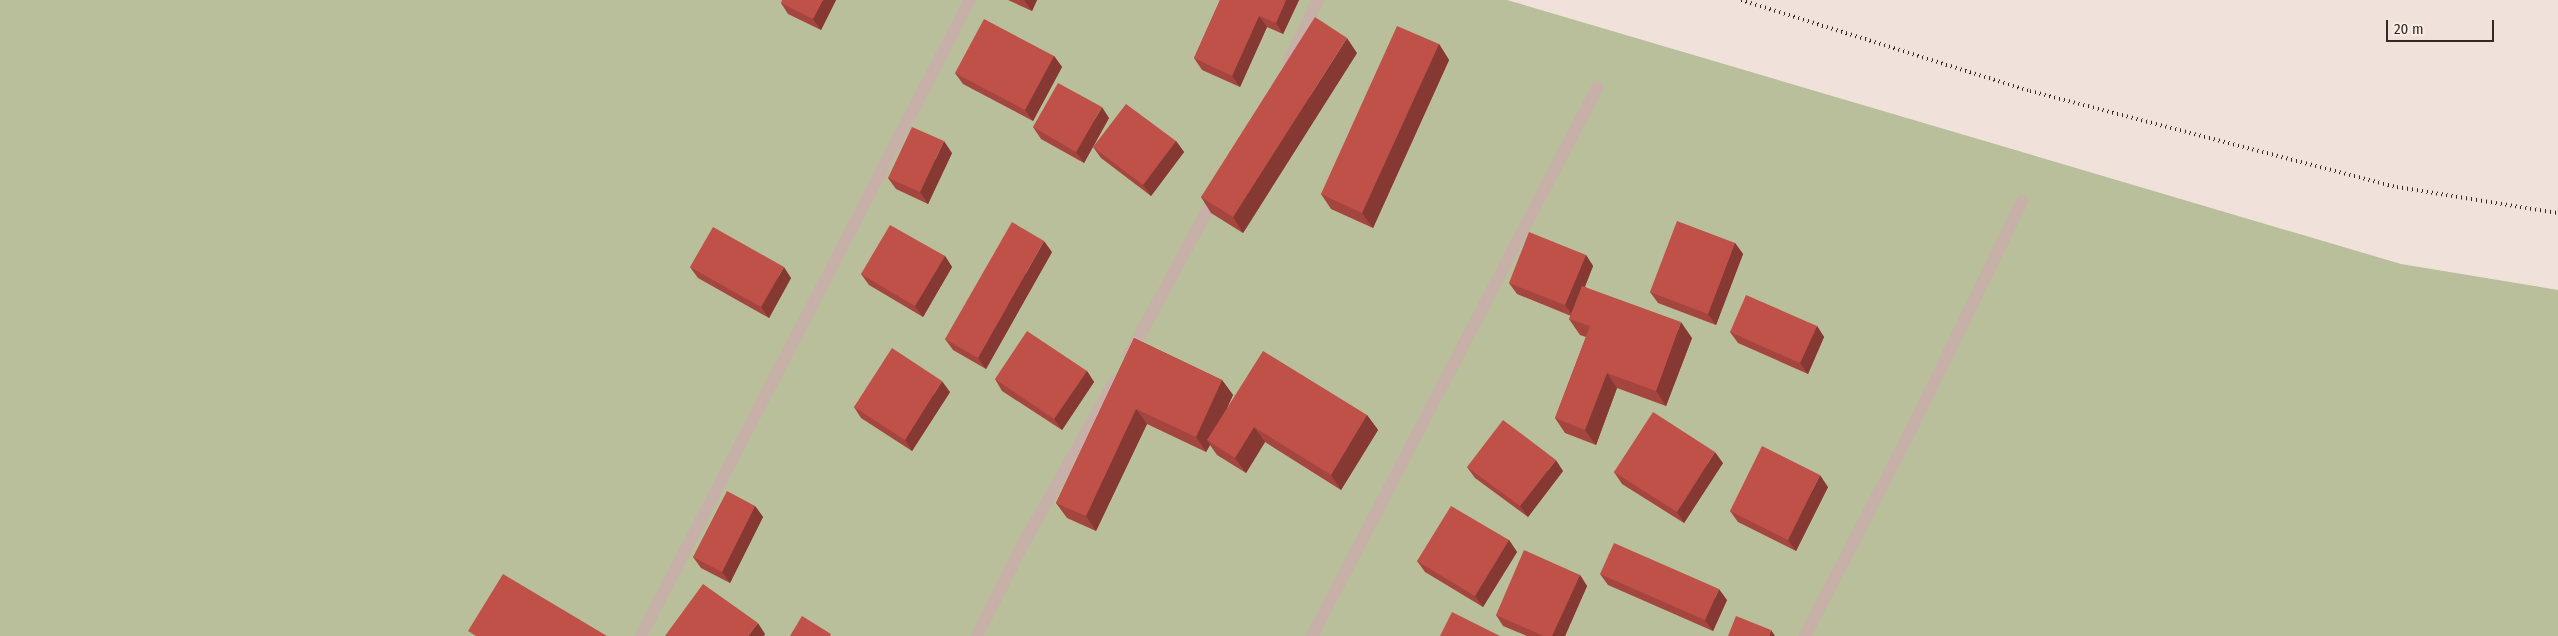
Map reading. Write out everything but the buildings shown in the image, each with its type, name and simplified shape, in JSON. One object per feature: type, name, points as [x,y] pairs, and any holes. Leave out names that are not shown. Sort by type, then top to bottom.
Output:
[{"type":"lane","points":[[641,636],[970,0]]},
{"type":"lane","points":[[1281,76],[1318,0]]},
{"type":"lane","points":[[1312,636],[1597,88]]},
{"type":"lane","points":[[978,636],[1020,550],[1220,187]]},
{"type":"lane","points":[[1805,636],[1912,428],[2022,202]]},
{"type":"green space","points":[[0,0],[1507,0],[2401,264],[2558,290],[2558,636],[0,636]]},
{"type":"railway","points":[[1741,0],[2030,91],[2397,187],[2558,213]]}]
